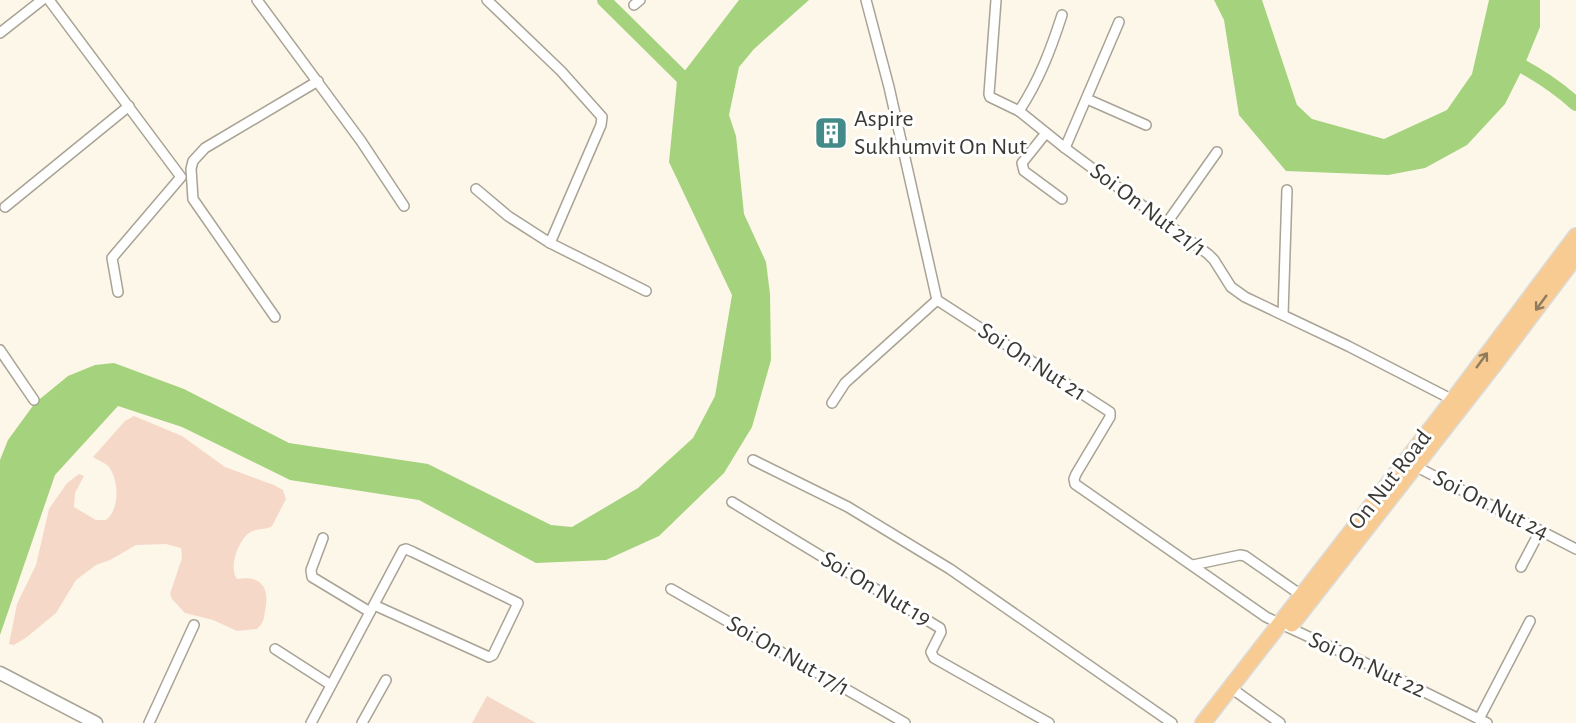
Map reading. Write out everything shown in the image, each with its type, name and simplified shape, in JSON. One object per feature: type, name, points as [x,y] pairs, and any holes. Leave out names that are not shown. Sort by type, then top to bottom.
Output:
[{"type":"main road","name":"On Nut Road","points":[[1215,723],[1235,690],[1411,463],[1453,400],[1576,236]]},
{"type":"main road","name":"On Nut Road","points":[[1284,626],[1301,595],[1526,324],[1576,256]]},
{"type":"main road","name":"On Nut Road","points":[[1203,723],[1235,690]]},
{"type":"street","points":[[0,33],[42,0]]},
{"type":"street","points":[[49,0],[181,177],[112,258],[117,292]]},
{"type":"street","points":[[257,0],[361,141],[404,206]]},
{"type":"street","points":[[487,0],[561,71],[602,117],[601,125],[550,243]]},
{"type":"street","points":[[832,403],[845,383],[937,300],[915,197],[866,0]]},
{"type":"street","name":"Soi On Nut 21/1","points":[[996,0],[989,94],[1019,111],[1046,134],[1214,260],[1231,287],[1453,400]]},
{"type":"street","points":[[1019,111],[1034,89],[1062,15]]},
{"type":"street","points":[[1065,148],[1119,22]]},
{"type":"street","points":[[275,317],[193,198],[191,169],[196,157],[205,148],[318,81]]},
{"type":"street","points":[[1086,99],[1146,125]]},
{"type":"street","points":[[5,207],[129,106]]},
{"type":"street","points":[[1046,134],[1022,163],[1022,167],[1024,171],[1062,199]]},
{"type":"street","points":[[1166,224],[1217,152]]},
{"type":"street","points":[[476,189],[508,216],[550,243],[646,291]]},
{"type":"street","points":[[1283,315],[1287,190]]},
{"type":"street","name":"Soi On Nut 21","points":[[937,300],[1110,412],[1110,417],[1074,479],[1074,484],[1284,626]]},
{"type":"street","points":[[0,350],[34,400]]},
{"type":"street","points":[[753,460],[848,507],[950,569],[1172,723]]},
{"type":"street","name":"Soi On Nut 24","points":[[1411,463],[1576,549]]},
{"type":"street","name":"Soi On Nut 19","points":[[732,502],[940,628],[941,632],[931,652],[934,658],[1050,723]]},
{"type":"street","points":[[1521,567],[1540,531]]},
{"type":"street","points":[[311,723],[331,685],[372,608],[403,550],[406,549],[518,603],[493,655],[489,657],[372,608],[312,577],[311,570],[322,538]]},
{"type":"street","points":[[1193,565],[1240,555],[1245,556],[1301,595]]},
{"type":"street","name":"Soi On Nut 17/1","points":[[671,589],[905,723]]},
{"type":"street","points":[[1483,721],[1530,621]]},
{"type":"street","points":[[149,723],[194,625]]},
{"type":"street","name":"Soi On Nut 22","points":[[1284,626],[1377,668],[1483,721]]},
{"type":"street","points":[[274,649],[331,685]]},
{"type":"street","points":[[0,673],[96,723]]},
{"type":"street","points":[[362,723],[386,680]]},
{"type":"street","points":[[1235,690],[1280,723]]},
{"type":"shaded area","points":[[739,0],[809,0],[754,49],[739,67],[729,115],[736,136],[744,214],[766,262],[770,294],[771,360],[752,427],[724,473],[659,536],[606,560],[536,563],[419,500],[290,480],[182,427],[118,406],[55,475],[0,635],[0,460],[8,440],[35,403],[68,376],[95,365],[114,363],[184,389],[289,443],[428,464],[551,525],[572,527],[638,488],[693,438],[715,396],[732,295],[669,162],[677,81]]},
{"type":"shaded area","points":[[1214,0],[1262,0],[1297,105],[1312,119],[1384,139],[1447,110],[1472,74],[1489,0],[1540,0],[1540,27],[1505,104],[1467,145],[1425,168],[1388,175],[1286,171],[1239,115],[1224,20]]},
{"type":"shaded area","points":[[134,416],[182,436],[225,467],[283,490],[286,499],[272,526],[248,534],[239,545],[234,560],[237,579],[253,579],[258,581],[265,590],[266,603],[262,623],[257,629],[237,631],[213,620],[185,613],[170,594],[182,558],[181,548],[166,544],[136,545],[96,565],[76,580],[56,613],[27,637],[14,645],[9,644],[17,604],[36,565],[49,509],[67,483],[79,474],[84,476],[75,493],[74,507],[96,520],[106,520],[111,515],[116,502],[115,480],[107,465],[93,457],[125,421]]},
{"type":"shaded area","points":[[487,696],[536,723],[472,723]]},
{"type":"waterway","points":[[604,0],[692,87]]},
{"type":"waterway","points":[[1508,59],[1544,79],[1576,104]]},
{"type":"place","name":"Aspire Sukhumvit On Nut","points":[[831,133]]}]
